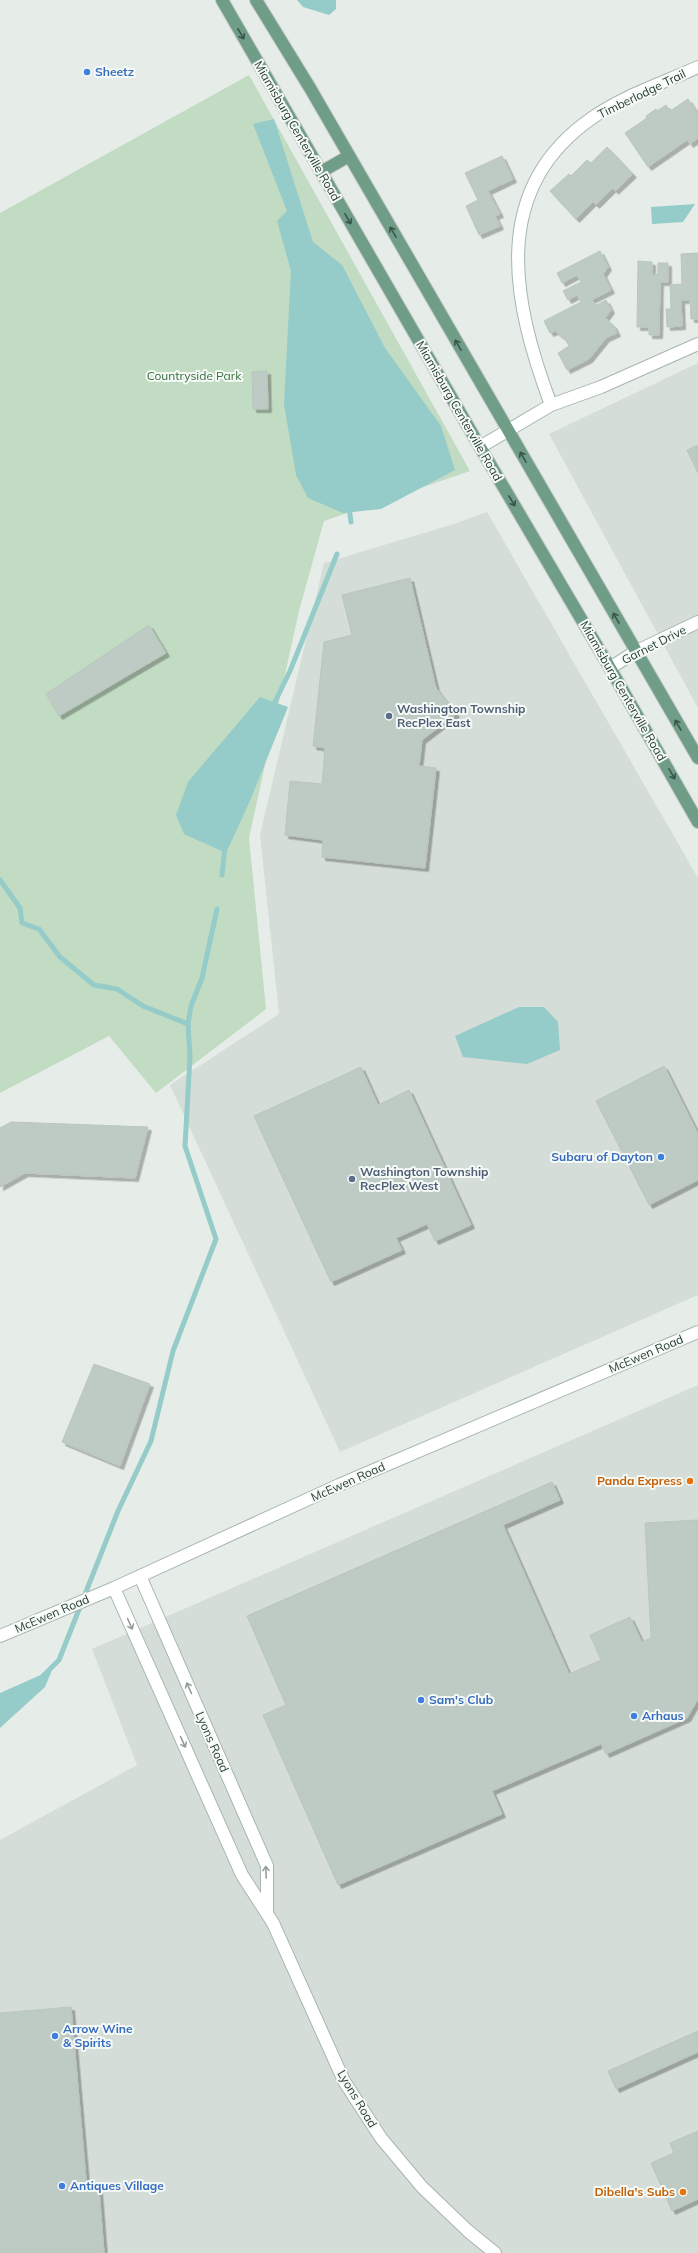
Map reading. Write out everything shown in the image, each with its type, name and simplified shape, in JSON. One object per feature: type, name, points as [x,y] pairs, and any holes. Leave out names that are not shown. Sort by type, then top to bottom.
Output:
[{"type":"main road","name":"Miamisburg Centerville Road","points":[[222,0],[698,822]]},
{"type":"main road","points":[[256,0],[349,156],[698,758]]},
{"type":"main road","points":[[321,172],[349,156]]},
{"type":"street","name":"Timberlodge Trail","points":[[550,406],[529,339],[521,298],[519,262],[520,231],[528,192],[553,151],[571,133],[593,117],[616,104],[698,67]]},
{"type":"street","points":[[480,447],[550,406],[601,387],[698,344]]},
{"type":"street","name":"Garnet Drive","points":[[610,668],[636,652],[698,622]]},
{"type":"street","name":"McEwen Road","points":[[0,1636],[114,1588],[339,1485],[698,1332]]},
{"type":"street","name":"Lyons Road","points":[[140,1576],[267,1866],[267,1911]]},
{"type":"street","name":"Lyons Road","points":[[114,1588],[242,1875],[267,1911],[344,2081],[381,2138],[422,2187],[468,2231],[495,2253]]},
{"type":"shaded area","points":[[698,363],[698,708],[549,434]]},
{"type":"shaded area","points":[[487,512],[698,878],[698,1295],[340,1452],[170,1085],[279,1014],[260,835],[324,563],[454,524]]},
{"type":"shaded area","points":[[698,1385],[698,2253],[0,2253],[0,1840],[137,1765],[92,1649]]},
{"type":"green space","name":"Countryside Park","points":[[249,75],[470,471],[324,521],[299,611],[249,838],[266,1009],[156,1093],[109,1036],[0,1093],[0,213]]},
{"type":"water","points":[[297,0],[336,0],[336,9],[329,15],[303,7]]},
{"type":"water","points":[[274,119],[313,242],[342,265],[385,348],[441,426],[455,470],[381,509],[343,513],[308,498],[296,475],[284,404],[291,271],[277,221],[287,211],[253,124]]},
{"type":"water","points":[[695,204],[683,222],[652,224],[651,207]]},
{"type":"water","points":[[260,697],[288,707],[249,803],[226,853],[184,834],[176,815],[188,782]]},
{"type":"water","points":[[519,1007],[544,1007],[558,1022],[560,1050],[527,1064],[463,1057],[455,1036]]},
{"type":"water","points":[[52,1670],[45,1687],[0,1728],[0,1693]]},
{"type":"building","points":[[688,99],[698,114],[698,138],[690,144],[687,140],[648,167],[625,133],[647,118],[646,116],[656,109],[657,111],[666,105],[670,111]]},
{"type":"building","points":[[607,147],[633,174],[615,191],[613,188],[596,205],[593,202],[576,219],[550,191],[569,174],[571,176],[587,160],[591,163]]},
{"type":"building","points":[[502,156],[513,179],[488,191],[500,214],[495,216],[500,226],[479,235],[466,206],[478,200],[465,173]]},
{"type":"building","points":[[600,251],[608,267],[603,274],[611,290],[591,300],[597,305],[606,300],[611,310],[605,318],[613,325],[617,333],[606,338],[589,359],[567,370],[558,353],[569,346],[566,340],[555,331],[550,333],[544,321],[581,302],[577,295],[568,300],[563,291],[581,282],[577,275],[562,283],[557,273]]},
{"type":"building","points":[[698,253],[698,319],[691,319],[690,300],[681,300],[682,326],[667,327],[666,309],[671,309],[670,285],[682,284],[681,254]]},
{"type":"building","points":[[638,261],[652,262],[652,275],[658,274],[658,263],[668,263],[668,282],[660,282],[659,335],[649,335],[649,327],[637,327]]},
{"type":"building","points":[[267,371],[268,409],[253,409],[252,372]]},
{"type":"building","points":[[698,445],[698,473],[687,450]]},
{"type":"building","points":[[410,578],[436,688],[456,714],[422,740],[419,766],[436,768],[425,868],[322,857],[323,840],[285,835],[290,781],[322,784],[325,748],[313,746],[324,642],[352,635],[342,595]]},
{"type":"building","points":[[149,625],[166,653],[59,716],[46,694]]},
{"type":"building","name":"Subaru of Dayton","points":[[664,1066],[698,1134],[698,1180],[649,1205],[596,1101]]},
{"type":"building","points":[[361,1067],[378,1105],[409,1090],[471,1225],[435,1241],[427,1224],[396,1238],[402,1250],[331,1282],[254,1116]]},
{"type":"building","points":[[11,1122],[148,1127],[135,1178],[25,1173],[0,1187],[0,1128]]},
{"type":"building","points":[[94,1364],[150,1384],[120,1466],[62,1442]]},
{"type":"building","points":[[552,1482],[560,1500],[503,1525],[569,1674],[601,1660],[590,1635],[630,1617],[642,1642],[651,1638],[645,1523],[698,1520],[698,1699],[687,1718],[606,1754],[601,1744],[492,1791],[502,1814],[338,1885],[263,1715],[286,1705],[247,1616]]},
{"type":"building","points":[[71,2007],[87,2191],[99,2190],[104,2253],[0,2253],[0,2013]]},
{"type":"building","points":[[698,2031],[698,2052],[616,2089],[608,2071]]},
{"type":"building","points":[[698,2131],[698,2199],[672,2211],[651,2163],[674,2153],[670,2143]]},
{"type":"waterway","points":[[349,507],[351,522]]},
{"type":"waterway","points":[[272,708],[290,671],[337,554]]},
{"type":"waterway","points":[[222,875],[225,846]]},
{"type":"waterway","points":[[0,880],[20,908],[22,923],[39,929],[60,957],[94,985],[117,989],[143,1006],[188,1024]]},
{"type":"waterway","points":[[43,1676],[59,1660],[118,1511],[151,1441],[173,1351],[216,1239],[185,1146],[190,1057],[188,1024],[191,1006],[202,978],[217,909]]},
{"type":"place","name":"Sheetz","points":[[87,72]]},
{"type":"place","name":"Washington Township RecPlex East","points":[[389,716]]},
{"type":"place","name":"Subaru of Dayton","points":[[661,1157]]},
{"type":"place","name":"Washington Township RecPlex West","points":[[352,1179]]},
{"type":"place","name":"Panda Express","points":[[690,1481]]},
{"type":"place","name":"Sam's Club","points":[[421,1700]]},
{"type":"place","name":"Arhaus","points":[[634,1716]]},
{"type":"place","name":"Arrow Wine & Spirits","points":[[55,2036]]},
{"type":"place","name":"Antiques Village","points":[[62,2186]]},
{"type":"place","name":"Dibella's Subs","points":[[683,2192]]}]
